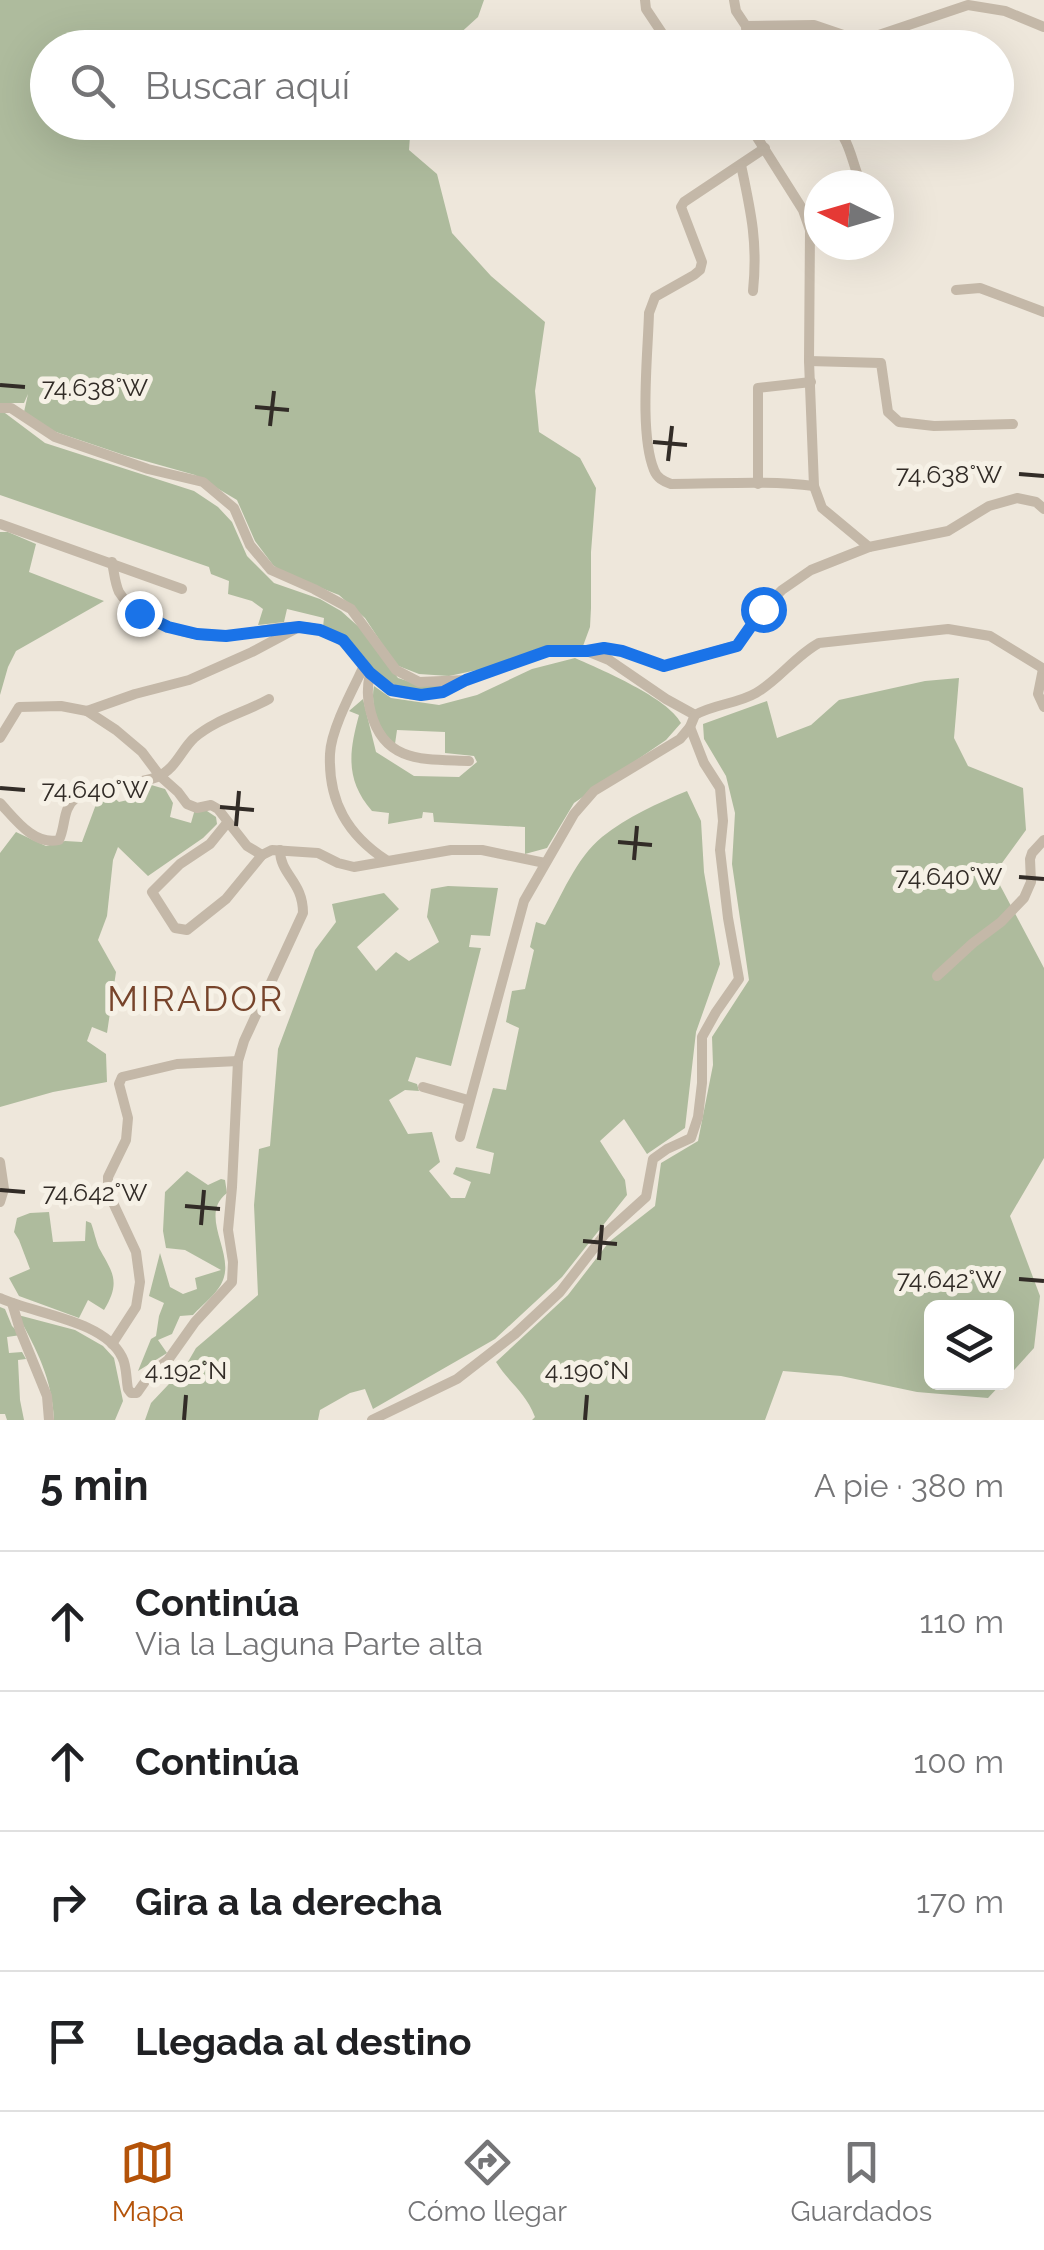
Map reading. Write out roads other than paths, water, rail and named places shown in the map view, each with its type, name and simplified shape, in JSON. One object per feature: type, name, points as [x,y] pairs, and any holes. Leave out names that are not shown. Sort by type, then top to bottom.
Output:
[{"type":"street","points":[[645,0],[646,9],[660,30]]},
{"type":"street","points":[[734,0],[746,30]]},
{"type":"street","points":[[897,30],[968,5],[1005,12],[1044,27]]},
{"type":"street","points":[[746,26],[814,25],[826,30]]},
{"type":"street","points":[[759,140],[803,210],[810,230],[809,361],[814,486],[822,508],[868,548]]},
{"type":"street","points":[[845,140],[856,170]]},
{"type":"street","points":[[765,148],[681,207],[702,262],[694,275],[654,297],[648,312],[646,428],[654,470],[660,480],[671,484],[778,481],[814,486]]},
{"type":"street","points":[[741,165],[756,256],[753,291]]},
{"type":"street","points":[[956,290],[980,288],[1044,312]]},
{"type":"street","points":[[809,361],[881,363],[888,412],[900,422],[934,426],[1012,424]]},
{"type":"street","points":[[758,484],[758,388],[810,382]]},
{"type":"street","points":[[0,408],[11,408],[55,436],[203,482],[234,508],[250,546],[271,570],[350,609],[396,670],[418,682],[466,680]]},
{"type":"street","points":[[112,562],[120,592],[139,613],[168,627],[226,636],[299,627],[320,630],[343,640],[391,690],[421,695],[443,692],[548,651],[604,648],[664,666],[737,646],[763,609],[811,570],[868,548],[948,531],[989,506],[1016,498],[1036,502],[1044,509]]},
{"type":"street","points":[[0,524],[182,589]]},
{"type":"street","points":[[87,710],[188,680],[299,627]]},
{"type":"street","points":[[460,1137],[524,901],[574,814],[594,791],[680,739],[692,721],[708,708],[750,697],[764,688],[805,650],[819,643],[948,629],[990,636],[1044,669],[1038,694],[1044,708]]},
{"type":"street","points":[[372,1420],[458,1379],[516,1334],[560,1292],[605,1234],[646,1197],[653,1159],[691,1138],[702,1083],[702,1037],[740,979],[720,850],[720,788],[704,762],[692,721],[609,660],[587,651]]},
{"type":"street","points":[[367,669],[366,692],[373,720],[388,746],[414,758],[469,761]]},
{"type":"street","points":[[367,669],[341,716],[330,752],[332,777],[339,812],[365,846],[387,861]]},
{"type":"street","points":[[0,802],[36,837],[49,842],[59,840],[66,810],[78,796],[94,787],[160,776],[182,756],[192,739],[226,717],[269,699]]},
{"type":"street","points":[[0,738],[19,707],[87,710],[142,752],[187,804],[196,808],[211,805],[247,846],[262,855]]},
{"type":"street","points":[[227,823],[210,844],[180,864],[152,892],[175,928],[187,930],[226,899],[262,855],[272,850],[318,853],[354,867],[452,850],[482,850],[545,863]]},
{"type":"street","points":[[937,976],[1024,898],[1031,882],[1032,853],[1044,840]]},
{"type":"street","points":[[6,1300],[107,1338],[122,1356],[131,1394],[137,1393],[168,1360],[195,1322],[232,1282],[228,1230],[238,1061],[304,913],[303,898],[280,861],[280,850]]},
{"type":"street","points":[[112,1344],[136,1308],[140,1282],[136,1252],[108,1192],[108,1177],[126,1140],[128,1118],[119,1084],[122,1077],[177,1064],[238,1061]]},
{"type":"street","points":[[423,1087],[468,1100]]},
{"type":"street","points":[[0,1162],[4,1189],[0,1202]]},
{"type":"street","points":[[6,1300],[47,1396],[48,1420]]},
{"type":"district","name":"MIRADOR","points":[[196,998]]}]
